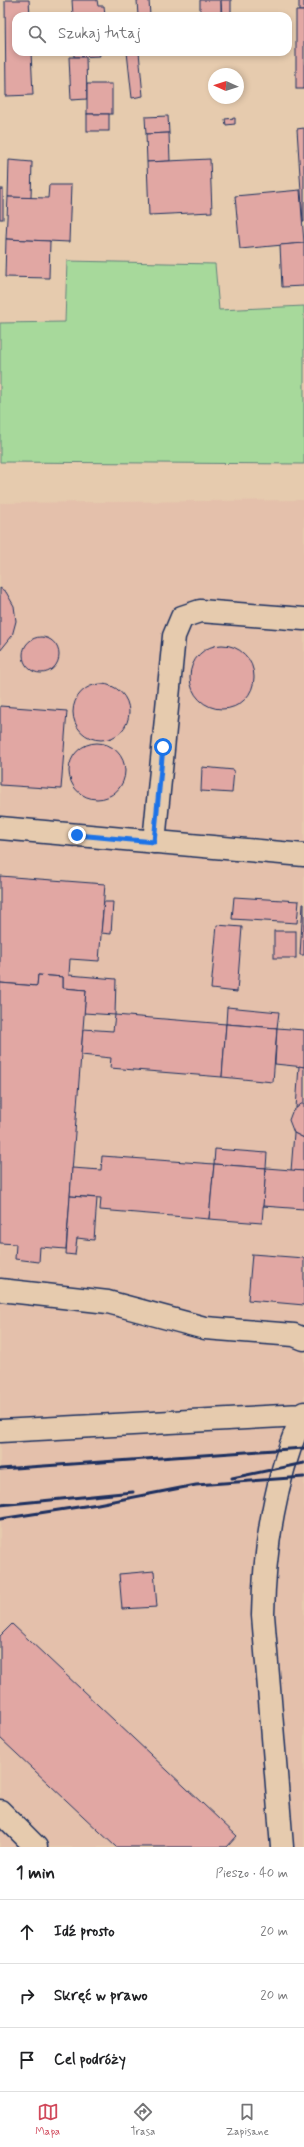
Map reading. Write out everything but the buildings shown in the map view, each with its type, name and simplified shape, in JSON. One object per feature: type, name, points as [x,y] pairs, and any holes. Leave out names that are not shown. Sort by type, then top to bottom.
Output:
[{"type":"lane","points":[[154,842],[174,636],[182,617],[200,611],[304,619]]},
{"type":"lane","points":[[0,828],[304,854]]},
{"type":"lane","points":[[0,1290],[108,1302],[205,1328],[294,1335],[304,1339]]},
{"type":"lane","points":[[0,1431],[303,1414],[288,1449],[281,1478],[269,1540],[264,1581],[263,1615],[282,1847]]},
{"type":"lane","points":[[0,1811],[36,1847]]},
{"type":"shaded area","points":[[304,500],[304,1847],[0,1847],[0,503]]},
{"type":"green space","points":[[67,261],[215,264],[219,310],[304,306],[304,464],[0,462],[0,323],[65,322]]},
{"type":"railway","points":[[0,1469],[304,1448]]},
{"type":"railway","points":[[232,1478],[304,1463]]},
{"type":"railway","points":[[0,1519],[98,1504],[196,1485],[304,1477]]},
{"type":"railway","points":[[0,1505],[133,1492]]},
{"type":"route","points":[[77,835],[154,842],[163,747]]}]
